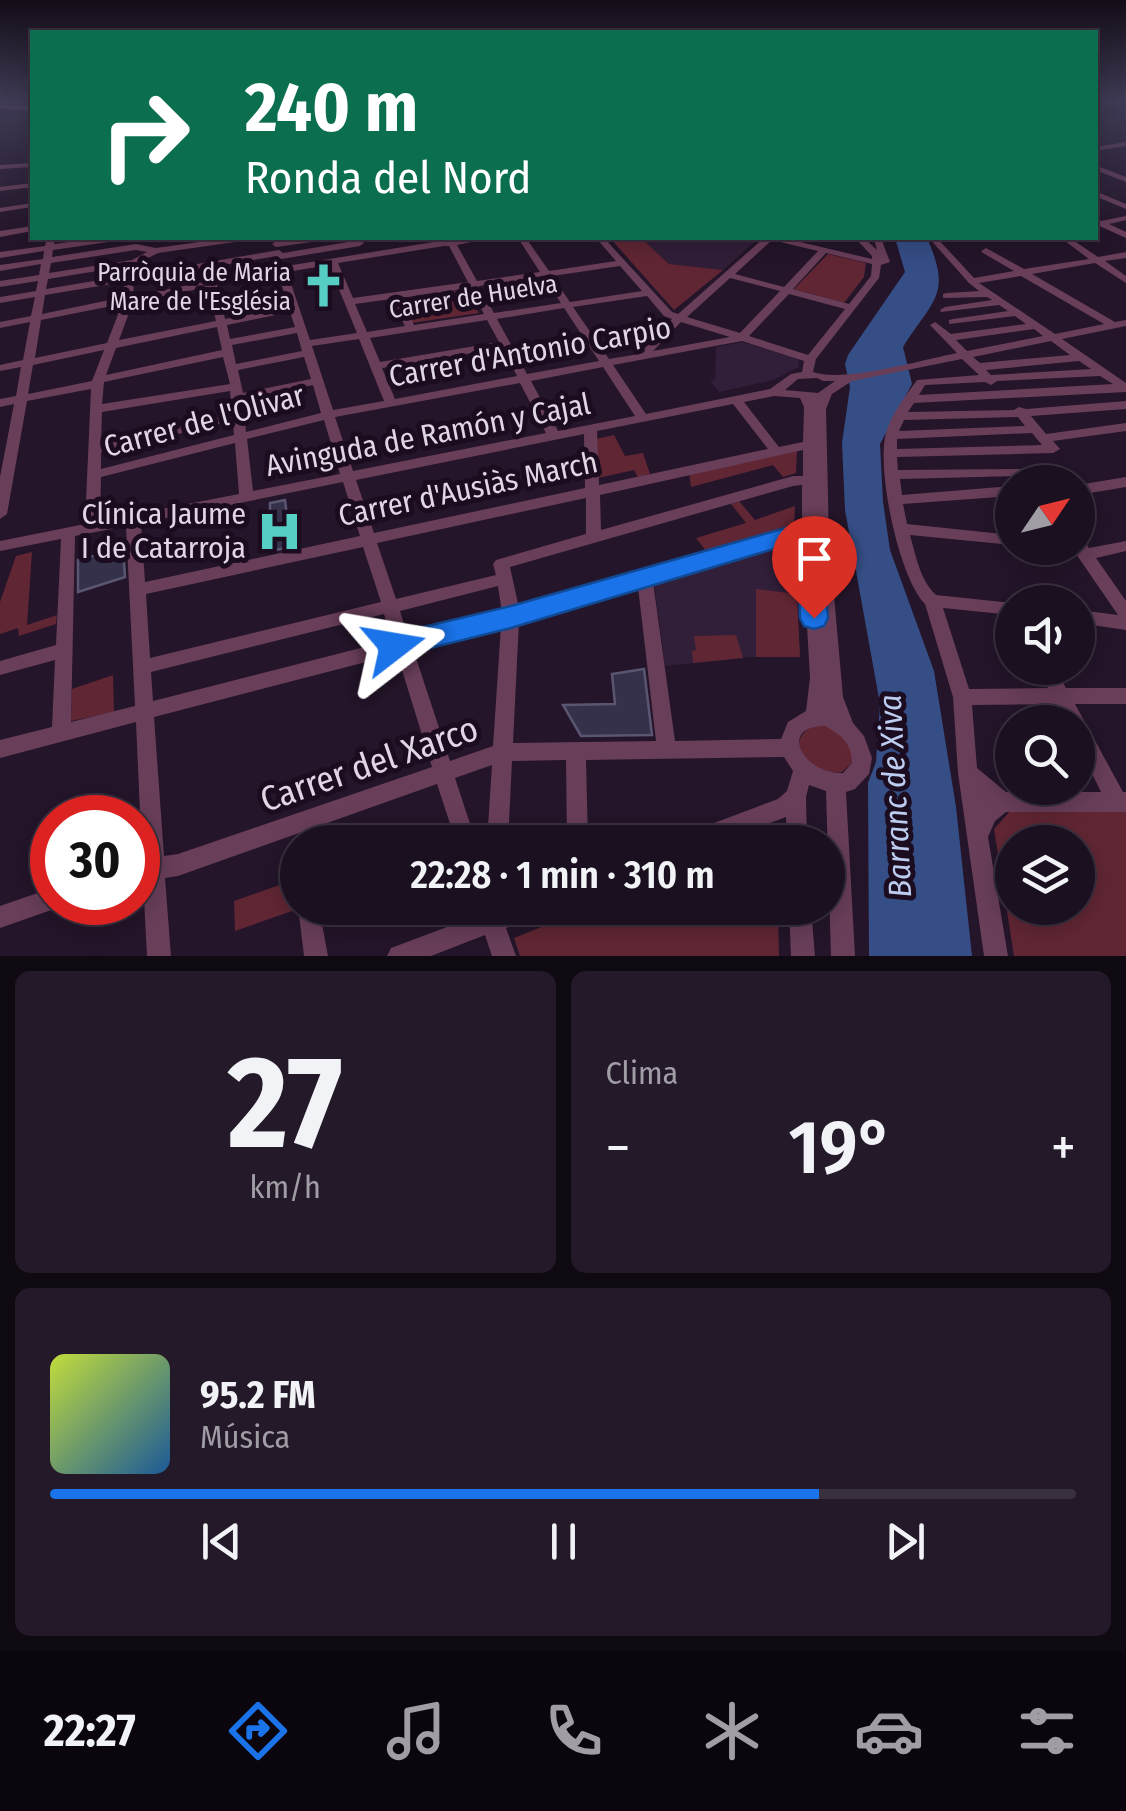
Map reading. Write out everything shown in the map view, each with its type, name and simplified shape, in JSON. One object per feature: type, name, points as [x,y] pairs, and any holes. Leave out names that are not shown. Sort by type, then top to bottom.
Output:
[{"type":"street","points":[[0,167],[30,166]]},
{"type":"street","points":[[1098,169],[1126,180]]},
{"type":"street","points":[[1098,178],[1115,176]]},
{"type":"street","points":[[0,189],[30,185]]},
{"type":"street","points":[[1098,194],[1126,206]]},
{"type":"street","points":[[0,210],[30,205]]},
{"type":"street","points":[[1098,222],[1126,218]]},
{"type":"street","points":[[1098,223],[1126,235]]},
{"type":"street","points":[[0,234],[30,229]]},
{"type":"street","points":[[0,255],[50,242],[82,240]]},
{"type":"street","points":[[0,268],[127,243],[156,251],[229,240]]},
{"type":"street","points":[[260,240],[264,256]]},
{"type":"street","points":[[0,300],[264,256],[278,248],[311,240]]},
{"type":"street","points":[[278,248],[358,240],[366,256]]},
{"type":"street","points":[[0,325],[450,240],[554,436]]},
{"type":"street","points":[[523,240],[643,418]]},
{"type":"street","points":[[602,240],[664,312],[742,338],[825,377],[909,366],[1126,322]]},
{"type":"street","points":[[642,358],[679,319],[769,240]]},
{"type":"street","points":[[780,240],[878,264]]},
{"type":"street","points":[[738,825],[796,798],[818,778],[857,776],[862,767],[861,746],[844,726],[834,697],[821,540],[820,409],[825,377],[850,307],[876,276],[878,264],[873,250],[858,240]]},
{"type":"street","points":[[825,377],[884,277],[885,254],[879,240]]},
{"type":"street","points":[[936,240],[975,284],[1126,388]]},
{"type":"street","points":[[1068,240],[1126,280]]},
{"type":"street","points":[[0,514],[50,242]]},
{"type":"street","points":[[278,248],[316,381],[460,825]]},
{"type":"street","points":[[742,338],[824,250]]},
{"type":"street","points":[[0,284],[128,264],[150,258],[156,251]]},
{"type":"street","points":[[986,252],[1112,325]]},
{"type":"street","points":[[959,287],[1126,255]]},
{"type":"street","points":[[332,262],[391,403]]},
{"type":"street","points":[[349,302],[622,263]]},
{"type":"street","points":[[92,527],[98,382],[133,300],[128,264]]},
{"type":"street","points":[[730,275],[850,307]]},
{"type":"street","points":[[213,284],[237,392],[246,496]]},
{"type":"street","name":"Carrer de Huelva","points":[[232,368],[363,335],[648,292]]},
{"type":"street","points":[[947,296],[989,294]]},
{"type":"street","points":[[396,298],[409,324]]},
{"type":"street","points":[[945,310],[1001,302]]},
{"type":"street","points":[[0,368],[294,308]]},
{"type":"street","points":[[953,322],[1016,313]]},
{"type":"street","points":[[934,324],[1044,439]]},
{"type":"street","points":[[948,338],[1036,326]]},
{"type":"street","points":[[0,403],[98,382],[300,329]]},
{"type":"street","name":"Carrer d'Antonio Carpio","points":[[327,415],[742,338]]},
{"type":"street","points":[[376,366],[506,344]]},
{"type":"street","points":[[978,367],[1080,357]]},
{"type":"street","points":[[995,607],[932,601],[920,592],[901,529],[895,475],[892,444],[902,416],[921,382],[1104,372]]},
{"type":"street","name":"Avinguda de Ramón y Cajal","points":[[774,392],[790,381],[825,377]]},
{"type":"street","name":"Avinguda de Ramón y Cajal","points":[[0,546],[774,392],[802,395],[825,377]]},
{"type":"street","points":[[95,409],[316,381]]},
{"type":"street","points":[[790,381],[810,407],[809,532],[819,678],[814,717]]},
{"type":"street","points":[[912,399],[1126,388]]},
{"type":"street","points":[[736,400],[775,450]]},
{"type":"street","points":[[902,416],[1126,405]]},
{"type":"street","name":"Carrer de l'Olivar","points":[[93,475],[327,415]]},
{"type":"street","points":[[93,450],[240,416]]},
{"type":"street","points":[[892,444],[1004,450],[1044,439],[1126,427]]},
{"type":"street","points":[[590,428],[594,536]]},
{"type":"street","points":[[892,444],[989,431],[1044,439]]},
{"type":"street","points":[[989,431],[1017,465]]},
{"type":"street","name":"Carrer d'Ausiàs March","points":[[138,590],[811,444]]},
{"type":"street","points":[[895,475],[995,477]]},
{"type":"street","points":[[143,667],[392,607],[502,572],[594,536],[793,481],[810,480]]},
{"type":"street","points":[[1095,487],[1126,482]]},
{"type":"street","points":[[898,500],[995,492]]},
{"type":"street","points":[[133,518],[143,667],[146,795]]},
{"type":"street","points":[[901,529],[995,538]]},
{"type":"street","points":[[0,749],[511,617],[809,532]]},
{"type":"street","points":[[61,733],[69,539]]},
{"type":"street","points":[[1095,547],[1126,546]]},
{"type":"street","points":[[1092,565],[1126,615]]},
{"type":"street","points":[[498,825],[511,617],[502,572]]},
{"type":"street","points":[[645,579],[666,750]]},
{"type":"street","points":[[932,601],[962,697],[968,772],[996,956]]},
{"type":"street","points":[[1095,616],[1126,615]]},
{"type":"street","points":[[0,668],[64,650]]},
{"type":"street","points":[[1055,685],[1066,705]]},
{"type":"street","points":[[962,697],[1126,696]]},
{"type":"street","points":[[843,956],[835,821],[818,778],[790,748],[792,730],[804,719],[814,717],[844,726]]},
{"type":"street","name":"Carrer del Xarco","points":[[316,825],[442,772],[502,752],[790,748]]},
{"type":"street","points":[[576,751],[578,825]]},
{"type":"street","points":[[1095,757],[1122,802]]},
{"type":"street","points":[[968,772],[995,796]]},
{"type":"street","points":[[796,798],[797,825]]},
{"type":"street","points":[[1095,802],[1122,802]]},
{"type":"street","points":[[979,834],[988,814],[998,805]]},
{"type":"street","points":[[769,813],[785,825]]},
{"type":"street","name":"Carrer del Xarco","points":[[160,867],[280,837]]},
{"type":"street","points":[[0,917],[30,907]]},
{"type":"street","points":[[154,925],[159,956]]},
{"type":"street","points":[[311,925],[316,956]]},
{"type":"street","points":[[399,956],[464,925]]},
{"type":"street","points":[[495,925],[504,956]]},
{"type":"street","points":[[801,925],[803,956]]},
{"type":"shaded area","points":[[612,240],[643,240],[669,264],[723,270],[674,310]]},
{"type":"shaded area","points":[[643,240],[757,240],[723,270],[669,264]]},
{"type":"shaded area","points":[[828,254],[866,263],[864,277],[844,303],[794,289]]},
{"type":"shaded area","points":[[466,289],[479,313],[411,323],[399,299]]},
{"type":"shaded area","points":[[743,342],[798,359],[799,367],[773,380],[719,392],[710,381],[715,380],[716,347]]},
{"type":"shaded area","points":[[614,435],[625,456],[643,453],[650,474],[638,477],[634,470],[598,478],[596,439]]},
{"type":"shaded area","points":[[797,449],[796,473],[783,477],[773,465],[691,487],[689,473]]},
{"type":"shaded area","points":[[739,501],[755,520],[795,506],[794,526],[707,552],[696,538],[746,523],[731,504]]},
{"type":"shaded area","points":[[793,541],[800,657],[750,657],[665,666],[654,583]]},
{"type":"shaded area","points":[[32,552],[27,625],[57,615],[56,624],[19,636],[18,628],[0,634],[0,602],[16,556]]},
{"type":"shaded area","points":[[756,589],[797,594],[800,657],[756,657]]},
{"type":"shaded area","points":[[736,635],[743,658],[693,663],[694,636]]},
{"type":"shaded area","points":[[113,675],[114,712],[71,721],[72,689]]},
{"type":"shaded area","points":[[818,724],[836,729],[853,748],[852,763],[842,772],[819,769],[799,748],[806,731]]},
{"type":"shaded area","points":[[1011,810],[1126,812],[1126,956],[1014,956],[1009,925],[1095,925],[1095,825],[998,825]]},
{"type":"shaded area","points":[[280,885],[280,915],[235,931],[234,901]]},
{"type":"shaded area","points":[[546,925],[778,925],[779,956],[520,956],[514,938]]},
{"type":"water","name":"Barranc de Xiva","points":[[896,240],[928,240],[939,285],[931,306],[903,347],[912,384],[880,444],[883,502],[890,550],[934,671],[956,807],[972,956],[869,956],[868,783],[876,762],[880,704],[845,510],[842,443],[850,387],[845,364],[905,272]]},
{"type":"building","name":"Clínica Jaume I de Catarroja","points":[[285,500],[291,547],[270,551],[270,503]]},
{"type":"building","points":[[123,548],[125,577],[78,592],[78,560]]},
{"type":"building","points":[[644,669],[652,735],[581,736],[563,705],[615,704],[612,674]]},
{"type":"place","name":"Parròquia de Maria Mare de l'Església","points":[[324,286]]},
{"type":"place","name":"Clínica Jaume I de Catarroja","points":[[279,531]]},
{"type":"route","points":[[394,646],[511,617],[803,531],[809,532],[814,618]]}]
